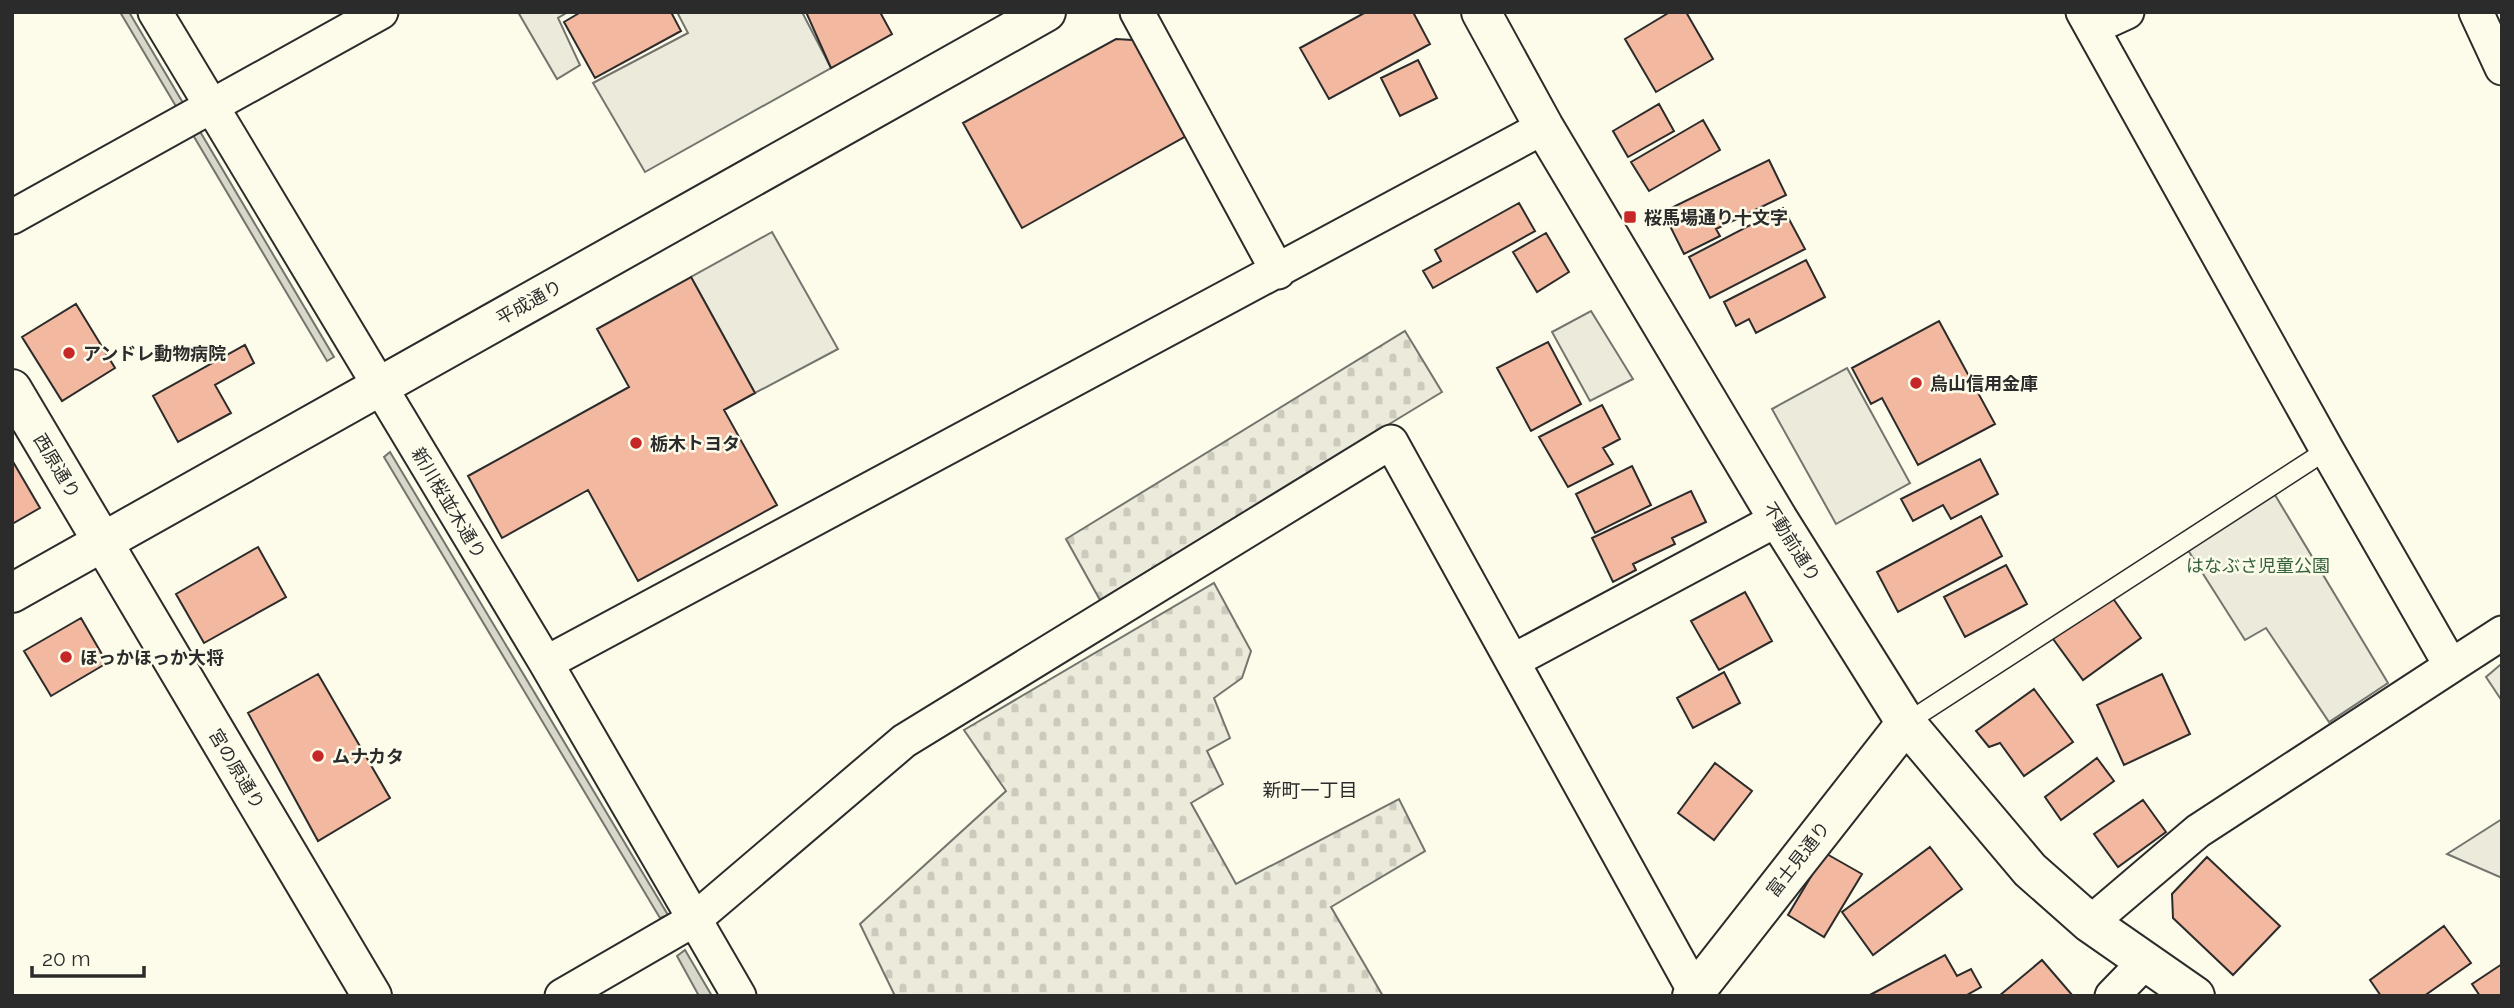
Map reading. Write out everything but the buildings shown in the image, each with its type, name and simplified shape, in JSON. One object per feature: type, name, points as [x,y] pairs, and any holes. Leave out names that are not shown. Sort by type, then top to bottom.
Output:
[{"type":"street","name":"新川桜並木通り","points":[[155,12],[546,663],[739,996]]},
{"type":"street","points":[[12,218],[381,12]]},
{"type":"street","name":"平成通り","points":[[12,593],[1046,12]]},
{"type":"street","points":[[1137,12],[1278,272]]},
{"type":"street","name":"不動前通り","points":[[1481,12],[1544,127],[1778,519],[1906,723],[2031,870],[2090,923],[2195,996]]},
{"type":"street","points":[[2127,12],[2087,20],[2451,666]]},
{"type":"street","points":[[2476,12],[2502,68]]},
{"type":"street","points":[[546,663],[1544,127]]},
{"type":"street","name":"西原通り","points":[[12,389],[103,542]]},
{"type":"street","points":[[562,996],[695,919],[904,741],[1391,442],[1693,993]]},
{"type":"street","points":[[1513,661],[1778,519]]},
{"type":"street","name":"宮の原通り","points":[[103,542],[372,996]]},
{"type":"street","points":[[2090,923],[2198,831],[2502,633]]},
{"type":"street","name":"富士見通り","points":[[1693,993],[1906,723]]},
{"type":"street","points":[[2112,996],[2145,962]]},
{"type":"lane","points":[[1906,723],[2327,450]]},
{"type":"green space","points":[[1405,331],[1442,392],[1100,600],[1066,539]]},
{"type":"green space","name":"はなぶさ児童公園","points":[[2275,495],[2388,683],[2329,722],[2266,628],[2245,640],[2186,547]]},
{"type":"green space","points":[[1214,583],[1251,651],[1242,678],[1214,698],[1230,738],[1207,751],[1223,784],[1191,803],[1236,884],[1399,799],[1425,851],[1331,907],[1383,996],[895,996],[860,924],[1006,791],[964,730]]},
{"type":"shaded area","points":[[120,12],[129,12],[334,357],[327,361]]},
{"type":"shaded area","points":[[518,12],[568,12],[558,18],[580,65],[557,79]]},
{"type":"shaded area","points":[[677,12],[802,12],[831,68],[645,172],[593,83],[688,33]]},
{"type":"shaded area","points":[[772,232],[838,349],[755,393],[691,277]]},
{"type":"shaded area","points":[[1591,311],[1633,379],[1590,401],[1552,332]]},
{"type":"shaded area","points":[[1847,368],[1910,483],[1836,524],[1772,409]]},
{"type":"shaded area","points":[[390,452],[668,915],[660,918],[384,457]]},
{"type":"shaded area","points":[[2500,665],[2502,667],[2502,701],[2486,677]]},
{"type":"shaded area","points":[[2502,819],[2502,878],[2447,854]]},
{"type":"shaded area","points":[[685,950],[712,996],[699,996],[677,956]]},
{"type":"place","name":"桜馬場通り十文字","points":[[1630,217]]},
{"type":"place","name":"アンドレ動物病院","points":[[69,353]]},
{"type":"place","name":"烏山信用金庫","points":[[1916,383]]},
{"type":"place","name":"栃木トヨタ","points":[[636,443]]},
{"type":"place","name":"ほっかほっか大将","points":[[66,657]]},
{"type":"place","name":"ムナカタ","points":[[318,756]]},
{"type":"district","name":"新町一丁目","points":[[1310,790]]}]
